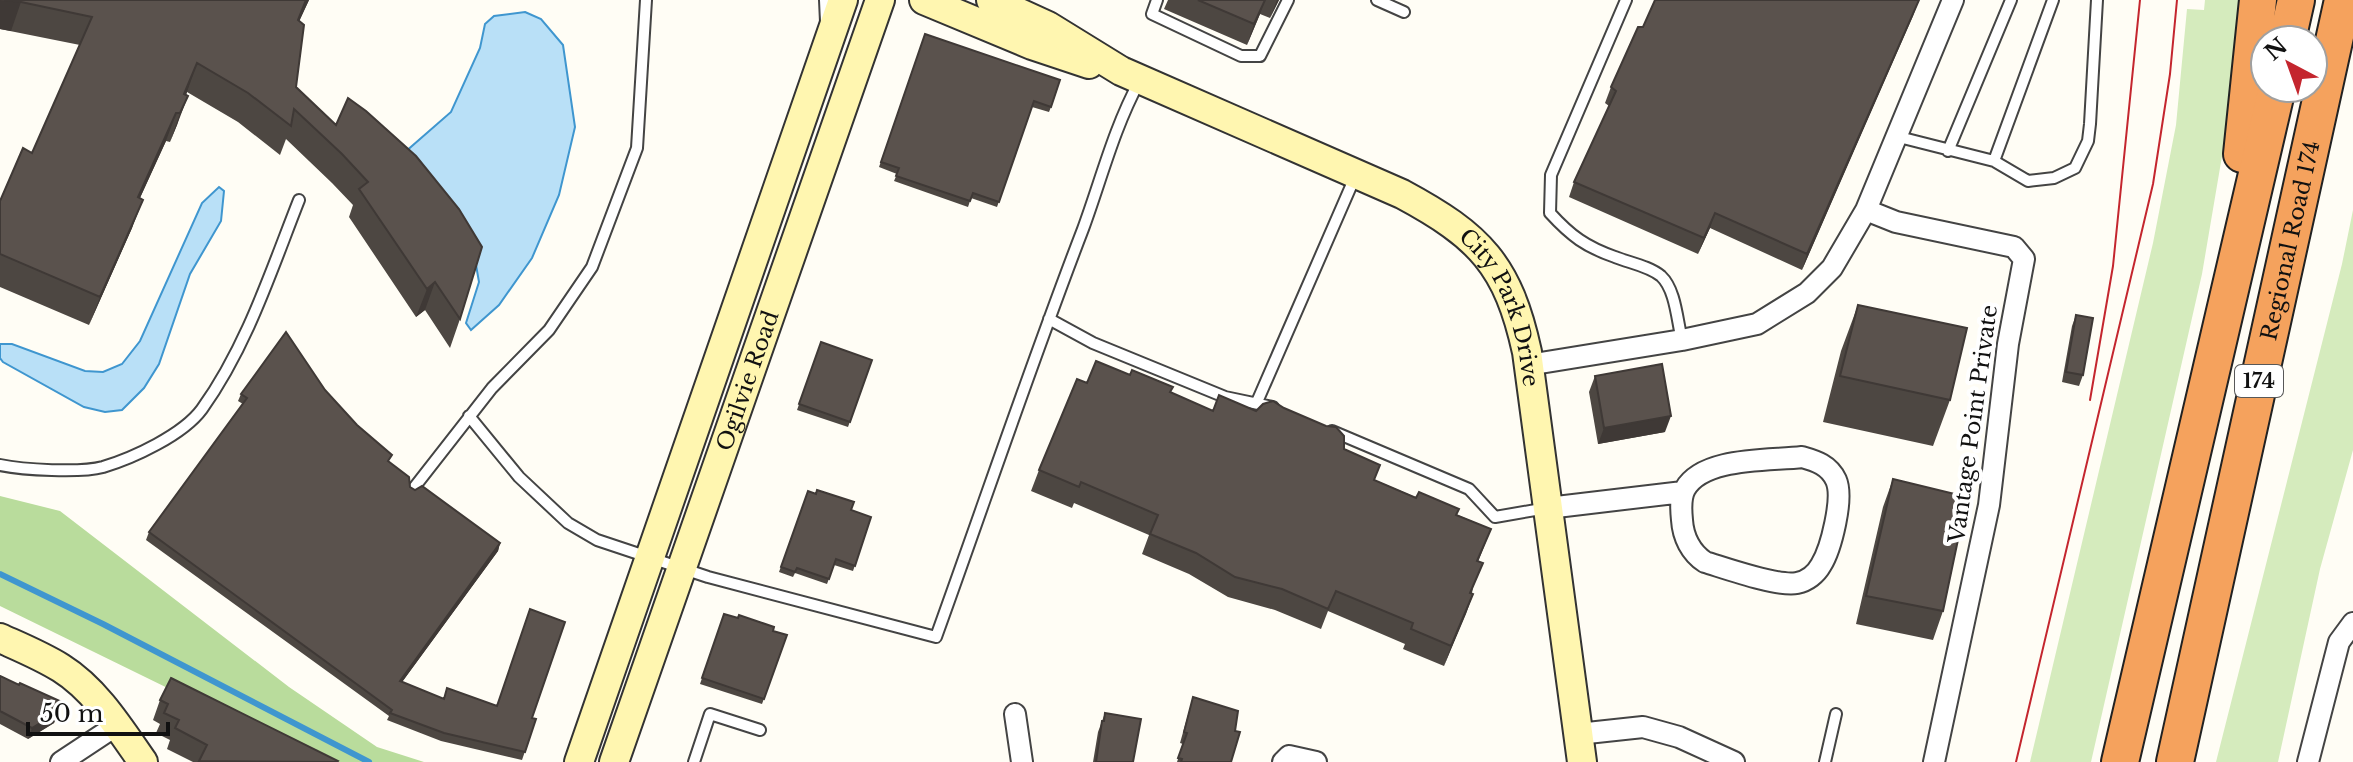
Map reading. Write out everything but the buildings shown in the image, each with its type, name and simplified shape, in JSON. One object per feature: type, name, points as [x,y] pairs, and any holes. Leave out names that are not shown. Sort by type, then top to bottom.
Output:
[{"type":"highway","points":[[2192,445],[2238,183],[2258,0]]},
{"type":"highway","points":[[2291,24],[2296,0]]},
{"type":"highway","name":"Regional Road 174","points":[[2175,762],[2343,0]]},
{"type":"highway","name":"Regional Road 174","points":[[2120,762],[2273,104]]},
{"type":"main road","name":"Ogilvie Road","points":[[579,762],[843,0]]},
{"type":"main road","name":"Ogilvie Road","points":[[614,762],[880,0]]},
{"type":"main road","name":"City Park Drive","points":[[924,0],[1032,45],[1130,76],[1402,194],[1463,233],[1491,260],[1518,313],[1528,365],[1582,762]]},
{"type":"main road","name":"City Park Drive","points":[[994,1],[1048,26],[1130,76]]},
{"type":"main road","points":[[0,638],[63,669],[87,689],[143,762]]},
{"type":"street","points":[[1528,365],[1682,340],[1757,324],[1792,305],[1832,268],[1866,210],[1953,0]]},
{"type":"street","name":"Vantage Point Private","points":[[1866,210],[1896,222],[2014,247],[2024,259],[2008,344],[1989,505],[1934,762]]},
{"type":"street","points":[[1548,508],[1688,486],[1713,467],[1802,457],[1816,460],[1831,472],[1839,488],[1838,506],[1821,566],[1812,576],[1790,584],[1705,562],[1694,553],[1682,529],[1688,486]]},
{"type":"street","points":[[2308,762],[2339,642],[2353,623]]},
{"type":"street","points":[[1015,714],[1022,762]]},
{"type":"street","points":[[61,762],[117,725]]},
{"type":"street","points":[[1578,734],[1643,727],[1679,737],[1734,762]]},
{"type":"street","points":[[1283,762],[1289,756],[1312,760]]},
{"type":"lane","points":[[413,489],[492,388],[549,330],[592,267],[637,148],[646,0]]},
{"type":"lane","points":[[825,0],[828,44]]},
{"type":"lane","points":[[1157,0],[1152,14],[1241,56],[1260,56],[1288,0]]},
{"type":"lane","points":[[1377,0],[1404,12]]},
{"type":"lane","points":[[1626,0],[1551,175],[1548,195],[1550,213],[1572,237],[1589,247],[1644,267],[1662,277],[1673,297],[1682,340]]},
{"type":"lane","points":[[1948,151],[2011,0]]},
{"type":"lane","points":[[1994,161],[2053,0]]},
{"type":"lane","points":[[1895,136],[1994,161],[2028,181],[2054,178],[2075,168],[2089,133],[2097,0]]},
{"type":"lane","points":[[469,416],[519,477],[568,523],[597,540],[681,570],[936,637],[1098,190],[1122,114],[1130,76]]},
{"type":"lane","points":[[1257,402],[1356,174]]},
{"type":"lane","points":[[0,465],[21,470],[100,468],[131,457],[173,434],[200,412],[243,341],[299,200]]},
{"type":"lane","points":[[1049,319],[1093,343],[1225,397],[1257,402],[1289,413]]},
{"type":"lane","points":[[1324,427],[1469,489],[1495,517],[1548,508]]},
{"type":"lane","points":[[694,762],[710,714],[760,730]]},
{"type":"lane","points":[[1825,762],[1836,714]]},
{"type":"green space","points":[[2205,0],[2241,0],[2230,109],[2202,274],[2091,762],[2030,762],[2153,243],[2176,125],[2187,9],[2204,10]]},
{"type":"green space","points":[[2353,210],[2353,450],[2320,569],[2278,762],[2216,762],[2342,264]]},
{"type":"green space","points":[[0,496],[60,511],[289,687],[377,747],[424,762],[319,762],[0,606]]},
{"type":"water","points":[[525,12],[541,19],[563,45],[575,127],[559,195],[532,258],[499,305],[471,330],[466,323],[479,282],[476,265],[396,160],[451,112],[480,48],[485,24],[494,16]]},
{"type":"water","points":[[219,187],[224,191],[221,221],[190,274],[159,364],[144,388],[122,410],[105,412],[84,407],[3,362],[0,344],[12,344],[85,371],[103,372],[122,364],[140,341],[202,203]]},
{"type":"waterway","points":[[0,574],[369,762]]},
{"type":"tram line","points":[[2090,400],[2113,266],[2140,0]]},
{"type":"tram line","points":[[2016,762],[2153,184],[2170,74],[2177,0]]}]
